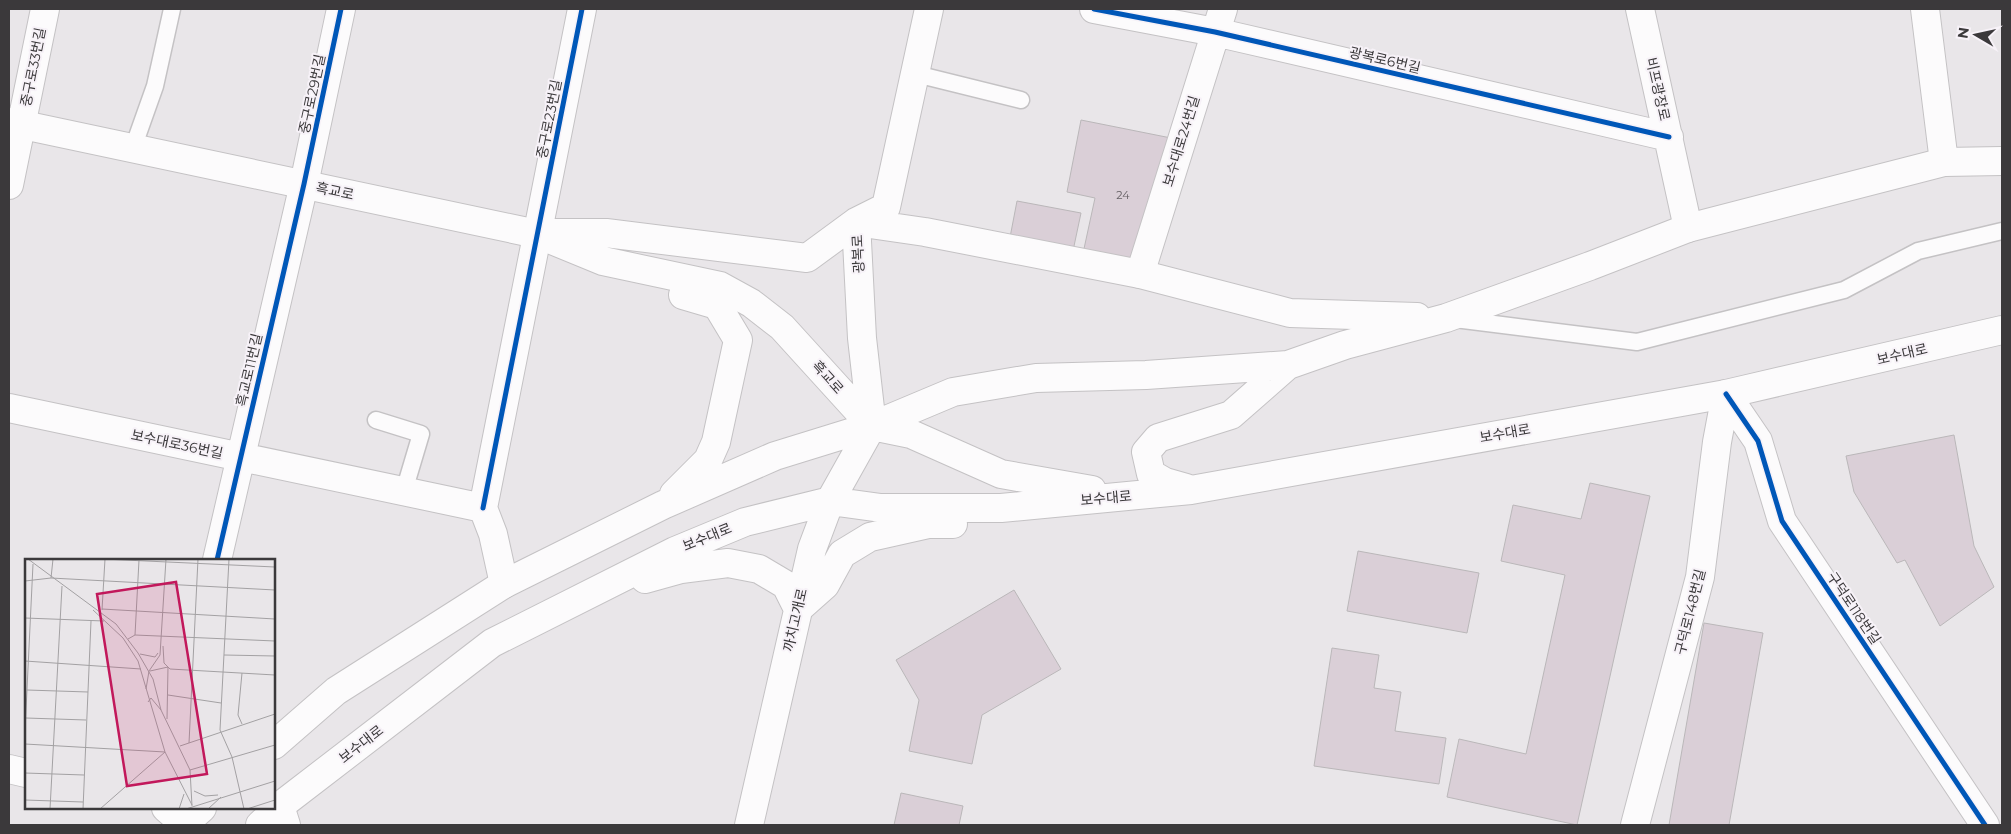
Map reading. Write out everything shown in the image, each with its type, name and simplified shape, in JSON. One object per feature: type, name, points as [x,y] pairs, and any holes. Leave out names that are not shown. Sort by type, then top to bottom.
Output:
[{"type":"main road","name":"중구로33번길","points":[[9,185],[15,123],[45,9]]},
{"type":"main road","name":"중구로29번길","points":[[304,184],[341,9]]},
{"type":"main road","name":"중구로23번길","points":[[483,508],[582,9]]},
{"type":"main road","name":"광복로","points":[[872,426],[862,338],[856,222],[886,207],[930,9]]},
{"type":"main road","name":"광복로6번길","points":[[1094,9],[1219,20],[1669,137]]},
{"type":"main road","name":"비프광장로","points":[[1640,9],[1688,228]]},
{"type":"main road","points":[[1925,9],[1944,162]]},
{"type":"main road","name":"보수대로24번길","points":[[1140,274],[1219,20]]},
{"type":"main road","name":"흑교로","points":[[15,123],[537,234],[603,261],[720,286],[751,303],[782,327],[872,426]]},
{"type":"main road","points":[[275,744],[336,691],[504,584],[664,505],[775,456],[872,426],[953,392],[1036,378],[1146,375],[1288,365],[1344,345],[1446,318],[1688,228],[1944,162],[2002,161]]},
{"type":"main road","name":"흑교로11번길","points":[[217,559],[304,184]]},
{"type":"main road","name":"흑교로","points":[[537,234],[606,233],[807,258],[856,222]]},
{"type":"main road","points":[[856,222],[925,232],[1140,274],[1290,313],[1446,318]]},
{"type":"main road","points":[[603,261],[682,295],[717,305],[738,340],[716,442],[708,460],[664,505]]},
{"type":"main road","name":"보수대로","points":[[260,825],[283,816],[492,643],[675,551],[745,522],[830,501],[881,508],[1001,508],[1191,490],[1726,394],[2002,330]]},
{"type":"main road","points":[[1191,490],[1165,482],[1151,474],[1146,452],[1158,438],[1230,415],[1288,365]]},
{"type":"main road","name":"구덕로148번길","points":[[1635,825],[1700,577],[1717,442],[1726,394]]},
{"type":"main road","name":"구덕로118번길","points":[[1726,394],[1758,441],[1782,521],[1984,825]]},
{"type":"main road","name":"보수대로36번길","points":[[9,408],[483,508]]},
{"type":"main road","points":[[872,426],[911,434],[1001,474],[1128,496]]},
{"type":"main road","name":"까치고개로","points":[[749,825],[812,549],[830,501],[872,426]]},
{"type":"main road","points":[[582,597],[681,569],[728,563],[758,569],[786,585],[798,609],[825,585],[842,554],[870,537],[928,524],[1000,523],[1072,515],[1128,496]]},
{"type":"main road","points":[[483,508],[493,534],[504,584]]},
{"type":"main road","points":[[9,769],[25,772]]},
{"type":"lane","points":[[133,148],[155,86],[172,9]]},
{"type":"lane","points":[[916,74],[1020,100]]},
{"type":"lane","points":[[1446,318],[1637,342],[1844,290],[1918,250],[2002,231]]},
{"type":"lane","points":[[376,420],[421,434],[404,491]]},
{"type":"building","points":[[1081,120],[1176,139],[1149,272],[1082,258],[1095,198],[1067,192]]},
{"type":"building","points":[[1017,201],[1081,213],[1070,265],[1007,253]]},
{"type":"building","points":[[1954,435],[1974,546],[1994,587],[1940,626],[1905,560],[1897,563],[1854,492],[1846,456]]},
{"type":"building","points":[[1590,483],[1650,496],[1577,825],[1447,797],[1459,739],[1526,754],[1565,575],[1501,561],[1513,505],[1581,519]]},
{"type":"building","points":[[1358,551],[1479,573],[1467,633],[1347,611]]},
{"type":"building","points":[[1014,590],[1061,669],[982,715],[972,764],[909,751],[919,700],[896,660]]},
{"type":"building","points":[[1704,623],[1763,633],[1729,825],[1669,825]]},
{"type":"building","points":[[1332,648],[1379,655],[1374,688],[1401,692],[1395,731],[1446,738],[1439,784],[1314,766]]},
{"type":"building","points":[[901,793],[963,806],[959,825],[894,825]]},
{"type":"cycle path","points":[[217,559],[304,184],[341,9]]},
{"type":"cycle path","points":[[483,508],[582,9]]},
{"type":"cycle path","points":[[1094,9],[1215,32],[1669,137]]},
{"type":"cycle path","points":[[1726,394],[1758,441],[1782,521],[1985,825]]}]
